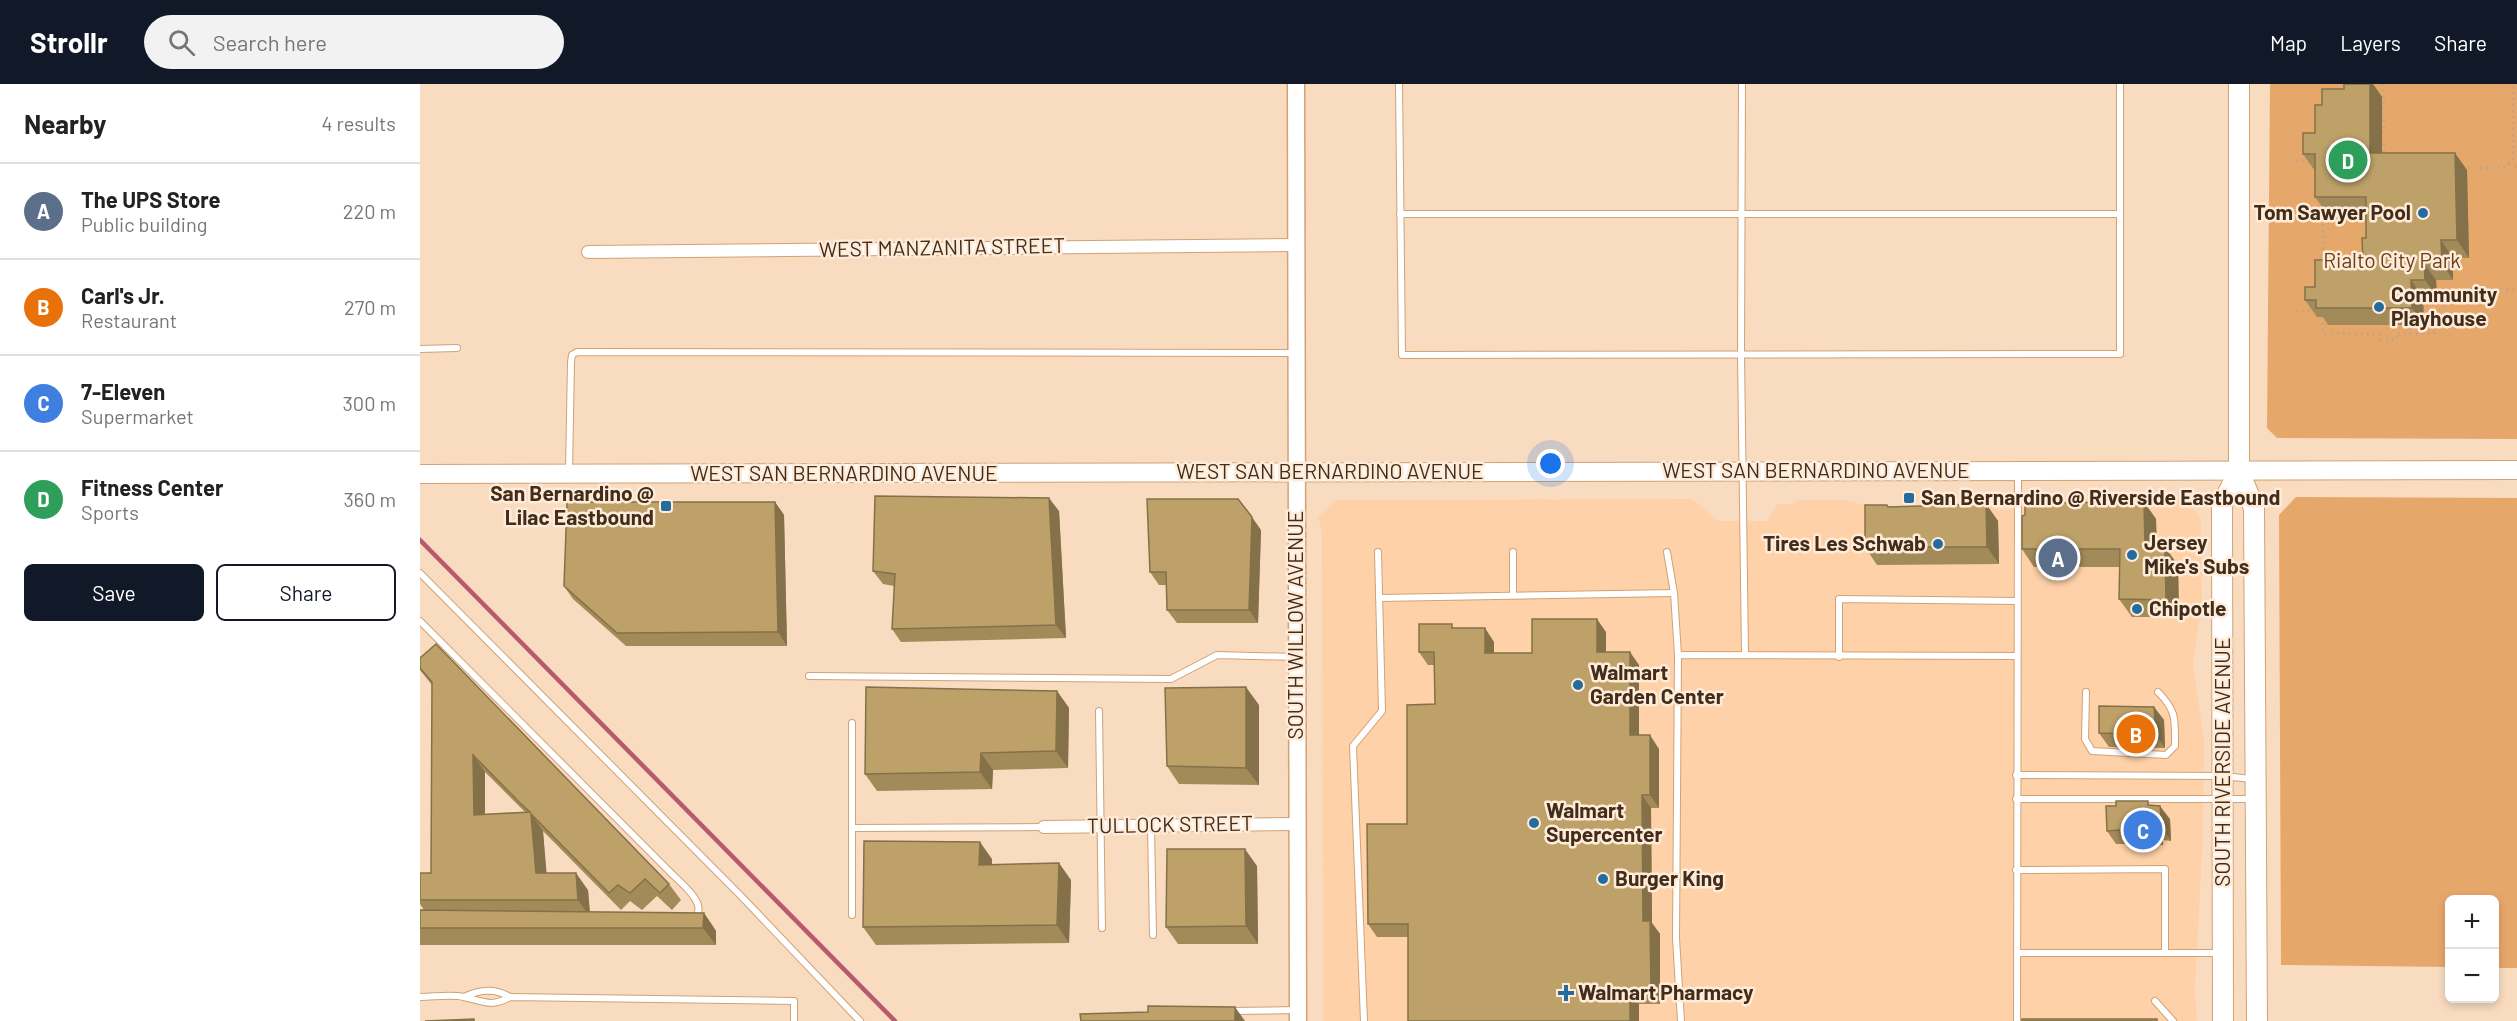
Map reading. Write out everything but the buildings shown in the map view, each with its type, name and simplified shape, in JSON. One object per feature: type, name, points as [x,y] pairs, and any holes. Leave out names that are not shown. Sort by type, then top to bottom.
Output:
[{"type":"main road","name":"SOUTH RIVERSIDE AVENUE","points":[[2239,84],[2239,471],[2254,508],[2257,1021]]},
{"type":"main road","name":"WEST SAN BERNARDINO AVENUE","points":[[420,474],[2517,470]]},
{"type":"main road","name":"SOUTH RIVERSIDE AVENUE","points":[[2223,1021],[2222,505],[2239,471]]},
{"type":"street","name":"SOUTH WILLOW AVENUE","points":[[1296,84],[1298,1016]]},
{"type":"street","name":"WEST MANZANITA STREET","points":[[588,252],[1296,244]]},
{"type":"street","name":"TULLOCK STREET","points":[[1044,827],[1297,824]]},
{"type":"lane","points":[[1399,84],[1401,355],[2120,354],[2120,84]]},
{"type":"lane","points":[[1742,84],[1741,355],[1745,654]]},
{"type":"lane","points":[[1400,214],[1742,212],[2120,214]]},
{"type":"lane","points":[[420,350],[457,348]]},
{"type":"lane","points":[[569,474],[571,362],[572,355],[577,352],[1296,353]]},
{"type":"lane","points":[[2017,1021],[2018,470]]},
{"type":"lane","points":[[1364,1021],[1353,746],[1382,711],[1378,552]]},
{"type":"lane","points":[[1513,552],[1513,595]]},
{"type":"lane","points":[[1667,552],[1674,593],[1678,655],[1676,938],[1681,1021]]},
{"type":"lane","points":[[420,573],[741,896],[860,1021]]},
{"type":"lane","points":[[1379,598],[1674,593]]},
{"type":"lane","points":[[1839,657],[1839,599],[2017,602]]},
{"type":"lane","points":[[420,621],[622,822],[699,903],[698,915],[690,921]]},
{"type":"lane","points":[[809,676],[1171,679],[1217,655],[1296,657]]},
{"type":"lane","points":[[1678,655],[2017,656]]},
{"type":"lane","points":[[2086,692],[2085,739],[2092,751],[2166,755],[2175,746],[2175,716],[2171,706],[2158,692]]},
{"type":"lane","points":[[1099,711],[1102,928]]},
{"type":"lane","points":[[852,723],[854,828],[852,915]]},
{"type":"lane","points":[[2016,775],[2223,776],[2256,789]]},
{"type":"lane","points":[[2016,799],[2223,799],[2256,789]]},
{"type":"lane","points":[[1151,825],[1152,935]]},
{"type":"lane","points":[[854,828],[1044,827]]},
{"type":"lane","points":[[2016,870],[2165,869],[2165,952]]},
{"type":"lane","points":[[2016,953],[2222,954]]},
{"type":"lane","points":[[420,997],[464,997],[477,991],[499,991],[510,997],[794,1001],[794,1021]]},
{"type":"lane","points":[[464,997],[477,1003],[499,1003],[510,997]]},
{"type":"lane","points":[[2155,1001],[2173,1021]]},
{"type":"lane","points":[[1222,1012],[1298,1016]]},
{"type":"path","points":[[2383,84],[2384,157]]},
{"type":"path","points":[[2460,168],[2504,168],[2513,159],[2512,84]]},
{"type":"path","points":[[2296,161],[2314,161],[2313,155]]},
{"type":"path","points":[[2509,164],[2517,168]]},
{"type":"path","points":[[2323,204],[2323,271]]},
{"type":"path","points":[[2323,317],[2324,333],[2380,334],[2380,339],[2397,339],[2396,334],[2434,333],[2434,316],[2457,289],[2517,290]]},
{"type":"path","points":[[2296,311],[2317,311]]},
{"type":"shaded area","points":[[2068,498],[2185,499],[2201,518],[2202,599],[2193,664],[2204,740],[2203,832],[2195,990],[2197,1021],[1323,1021],[1322,532],[1318,517],[1335,500],[1692,499],[1718,521],[1768,521],[1777,504],[1794,504],[1798,500],[1843,500],[1875,507],[1933,506],[1983,499],[1997,510],[2053,508]]},
{"type":"green space","name":"Rialto City Park","points":[[2270,84],[2517,84],[2517,439],[2277,438],[2267,428]]},
{"type":"green space","points":[[2296,497],[2517,498],[2517,968],[2499,968],[2499,895],[2445,895],[2445,967],[2281,965],[2279,515]]},
{"type":"waterway","points":[[420,540],[895,1021]]},
{"type":"place","name":"Fitness Center","points":[[2348,160]]},
{"type":"place","name":"Tom Sawyer Pool","points":[[2423,213]]},
{"type":"place","name":"Community Playhouse","points":[[2379,307]]},
{"type":"place","name":"San Bernardino @ Riverside Eastbound","points":[[1909,498]]},
{"type":"place","name":"San Bernardino @ Lilac Eastbound","points":[[666,506]]},
{"type":"place","name":"Tires Les Schwab","points":[[1938,544]]},
{"type":"place","name":"Jersey Mike's Subs","points":[[2132,555]]},
{"type":"place","name":"The UPS Store","points":[[2058,558]]},
{"type":"place","name":"Chipotle","points":[[2137,609]]},
{"type":"place","name":"Walmart Garden Center","points":[[1578,685]]},
{"type":"place","name":"Carl's Jr.","points":[[2136,734]]},
{"type":"place","name":"Walmart Supercenter","points":[[1534,823]]},
{"type":"place","name":"7-Eleven","points":[[2143,830]]},
{"type":"place","name":"Burger King","points":[[1603,879]]},
{"type":"place","name":"Walmart Pharmacy","points":[[1566,993]]}]
